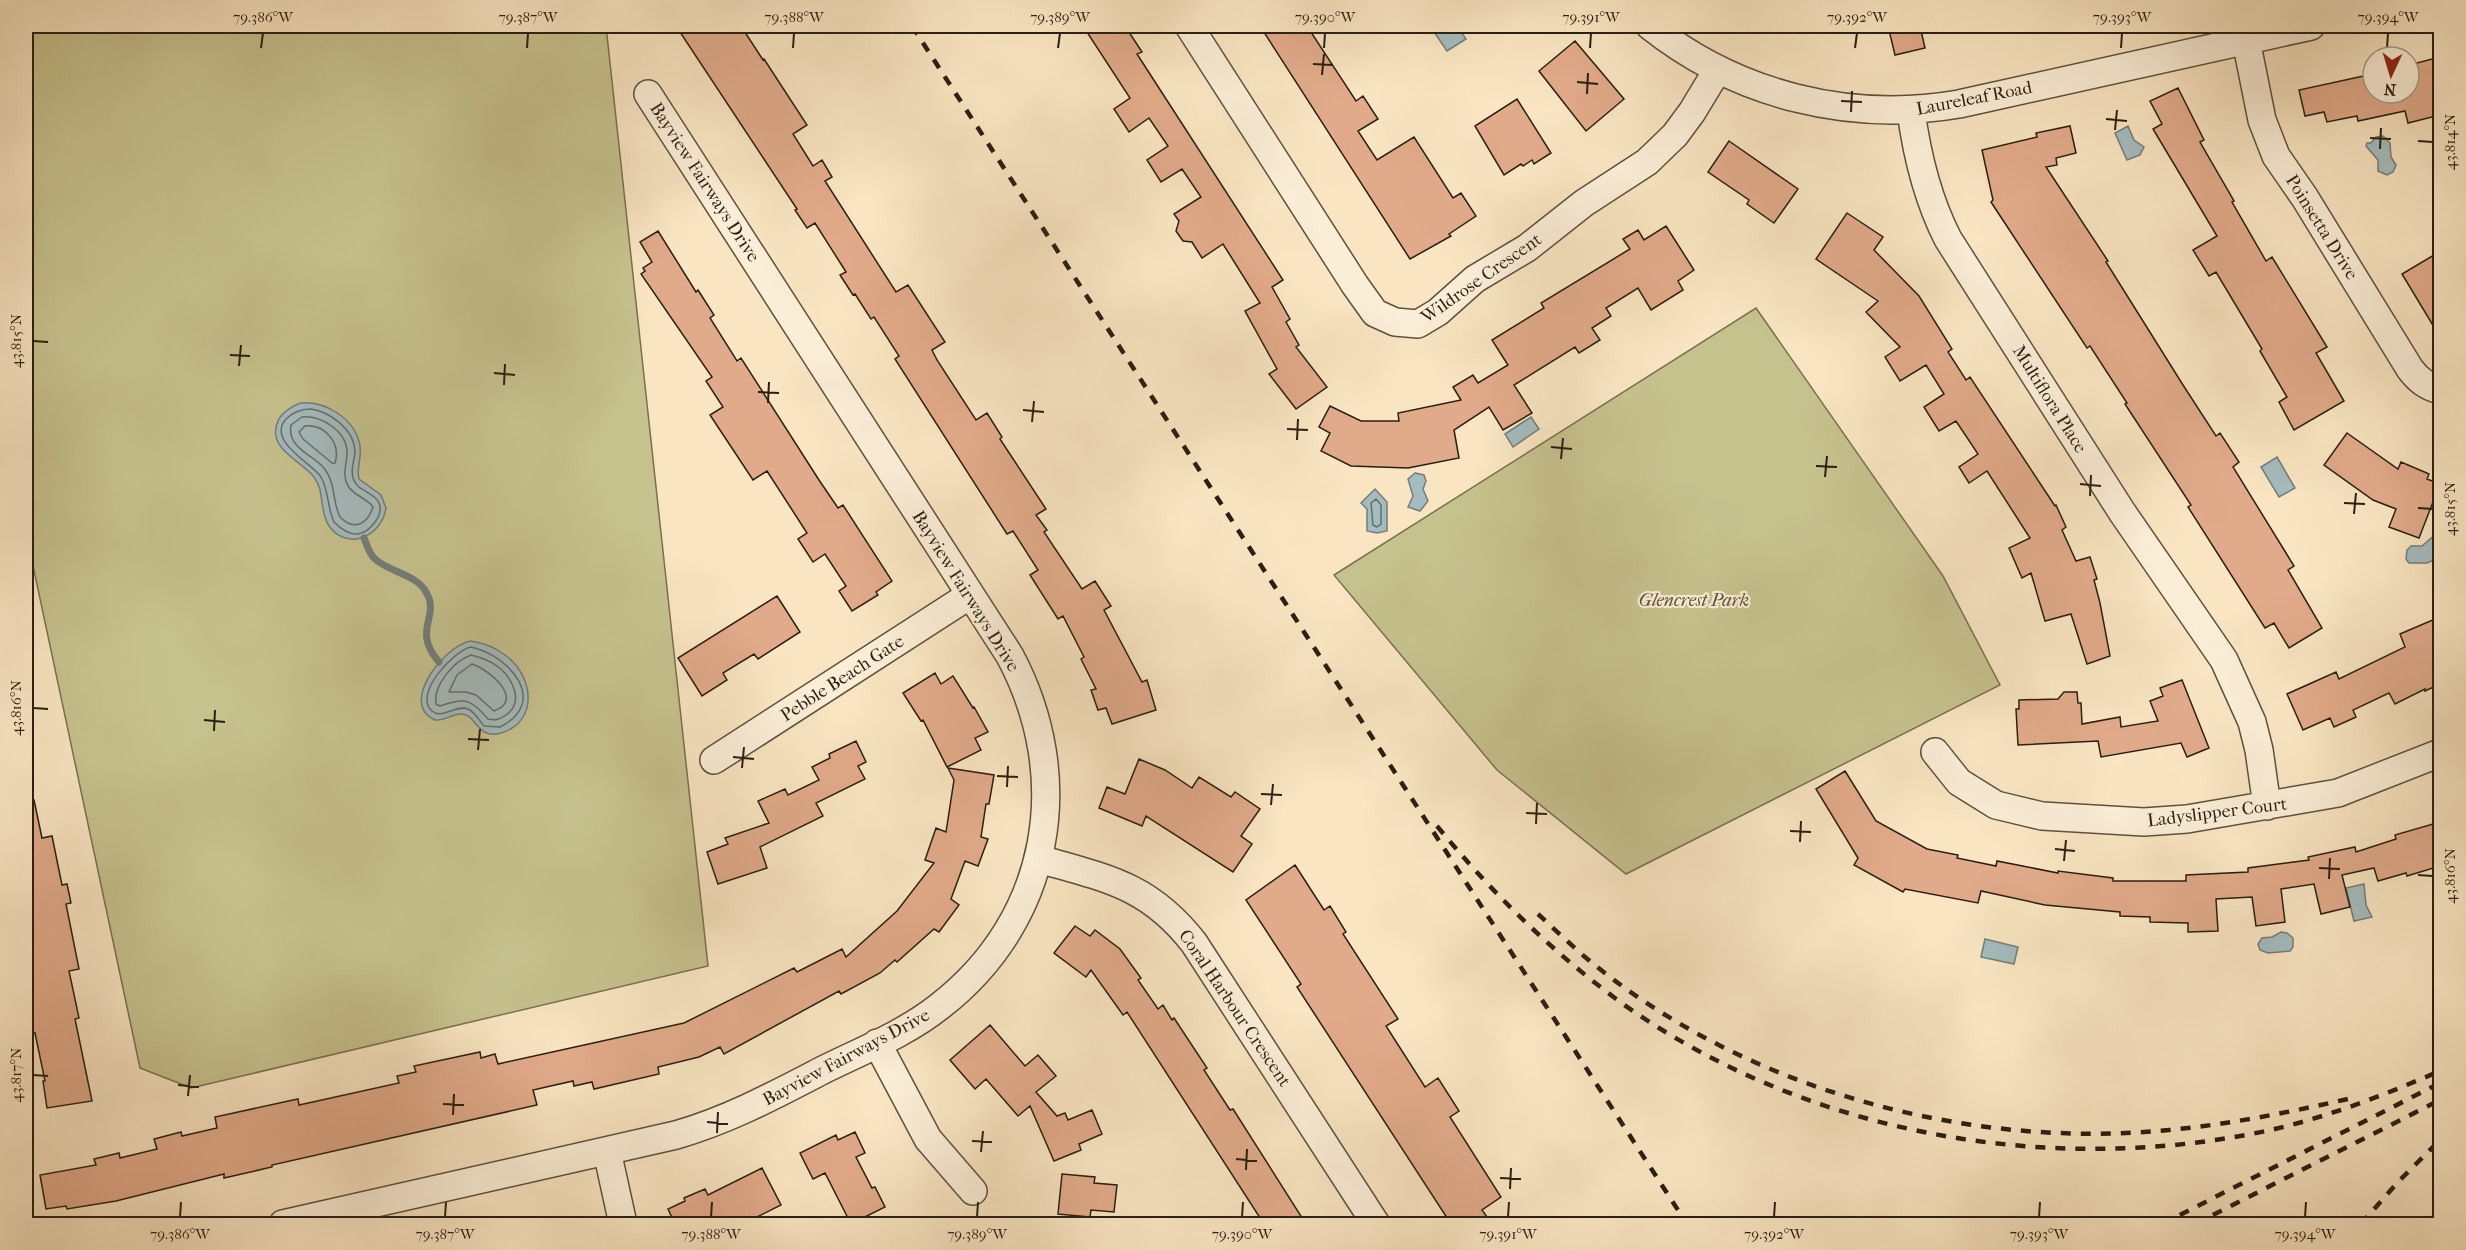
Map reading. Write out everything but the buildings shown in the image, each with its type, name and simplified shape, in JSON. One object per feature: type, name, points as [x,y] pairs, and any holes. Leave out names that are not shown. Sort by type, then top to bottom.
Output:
[{"type":"street","name":"Wildrose Crescent","points":[[1189,26],[1355,285],[1376,313],[1395,322],[1418,324],[1438,312],[1474,279],[1527,248],[1584,203],[1647,162],[1686,120],[1718,69]]},
{"type":"street","name":"Laureleaf Road","points":[[1650,26],[1718,69],[1773,93],[1805,101],[1862,110],[1911,111],[1959,104],[2311,26]]},
{"type":"street","name":"Poinsetta Drive","points":[[2246,40],[2262,120],[2276,156],[2305,198],[2410,369],[2426,385],[2440,390]]},
{"type":"street","name":"Bayview Fairways Drive","points":[[299,1223],[707,1126],[739,1113],[909,1027],[939,1007],[967,983],[992,956],[1013,923],[1028,891],[1039,859],[1044,832],[1046,799],[1044,760],[1037,720],[1017,671],[648,94]]},
{"type":"street","name":"Multiflora Place","points":[[1911,111],[1915,146],[1924,178],[1934,211],[1948,239],[2122,512],[2224,660],[2252,722],[2259,750],[2267,806]]},
{"type":"street","name":"Pebble Beach Gate","points":[[714,760],[970,595]]},
{"type":"street","name":"Ladyslipper Court","points":[[1935,752],[1959,782],[1996,806],[2042,816],[2144,822],[2187,819],[2338,793],[2440,753]]},
{"type":"street","name":"Coral Harbour Crescent","points":[[1039,859],[1124,885],[1154,902],[1174,920],[1194,943],[1376,1224]]},
{"type":"street","points":[[877,1043],[928,1139],[973,1191]]},
{"type":"street","points":[[607,1151],[623,1224]]},
{"type":"green space","points":[[26,26],[606,26],[708,966],[191,1088],[140,1068],[26,533]]},
{"type":"green space","name":"Glencrest Park","points":[[1756,308],[1943,576],[2000,685],[1626,874],[1497,770],[1334,575]]},
{"type":"water","points":[[1430,26],[1457,26],[1466,39],[1447,51]]},
{"type":"water","points":[[2128,126],[2134,140],[2144,147],[2140,155],[2127,160],[2115,133]]},
{"type":"water","points":[[2383,136],[2390,143],[2391,157],[2396,165],[2393,172],[2387,175],[2378,171],[2378,160],[2366,146],[2376,137]]},
{"type":"water","points":[[301,403],[321,405],[330,409],[339,414],[353,428],[360,446],[359,479],[381,495],[386,508],[378,526],[363,537],[345,538],[329,526],[314,477],[280,446],[276,438],[276,429],[281,416]]},
{"type":"water","points":[[1531,417],[1539,429],[1513,447],[1505,434]]},
{"type":"water","points":[[2277,457],[2295,488],[2279,497],[2261,467]]},
{"type":"water","points":[[1415,473],[1424,475],[1426,481],[1423,489],[1428,501],[1420,511],[1408,507],[1413,496],[1408,479]]},
{"type":"water","points":[[1375,489],[1387,502],[1387,531],[1377,533],[1367,531],[1367,509],[1361,503]]},
{"type":"water","points":[[2437,533],[2440,535],[2438,539],[2440,545],[2434,560],[2427,563],[2409,563],[2406,559],[2407,550],[2411,546],[2422,546]]},
{"type":"water","points":[[471,641],[489,646],[505,655],[522,674],[526,685],[527,708],[522,719],[514,727],[501,733],[487,733],[471,718],[462,714],[435,720],[425,712],[421,701],[423,689],[438,664],[460,645]]},
{"type":"water","points":[[2364,884],[2366,905],[2372,917],[2354,921],[2346,888]]},
{"type":"water","points":[[2281,932],[2293,938],[2293,947],[2290,951],[2268,953],[2260,950],[2258,944],[2262,938],[2272,937]]},
{"type":"water","points":[[1985,939],[2018,947],[2014,964],[1981,957]]},
{"type":"waterway","points":[[364,538],[375,559],[416,581],[426,592],[430,601],[427,641],[439,662]]},
{"type":"railway","points":[[912,26],[1687,1224]]},
{"type":"railway","points":[[1437,826],[1479,875],[1524,921],[1572,964],[1623,1004],[1694,1049],[1770,1085],[1849,1113],[1931,1134],[2015,1145],[2099,1149],[2183,1144],[2266,1131],[2311,1120],[2440,1071]]},
{"type":"railway","points":[[1538,914],[1585,957],[1647,1003],[1714,1043],[1785,1075],[1860,1100],[1936,1119],[2014,1130],[2092,1134],[2169,1130],[2215,1124],[2352,1098]]},
{"type":"railway","points":[[2162,1224],[2440,1083]]},
{"type":"railway","points":[[2195,1224],[2440,1100]]},
{"type":"railway","points":[[2361,1224],[2397,1183],[2440,1140]]}]
